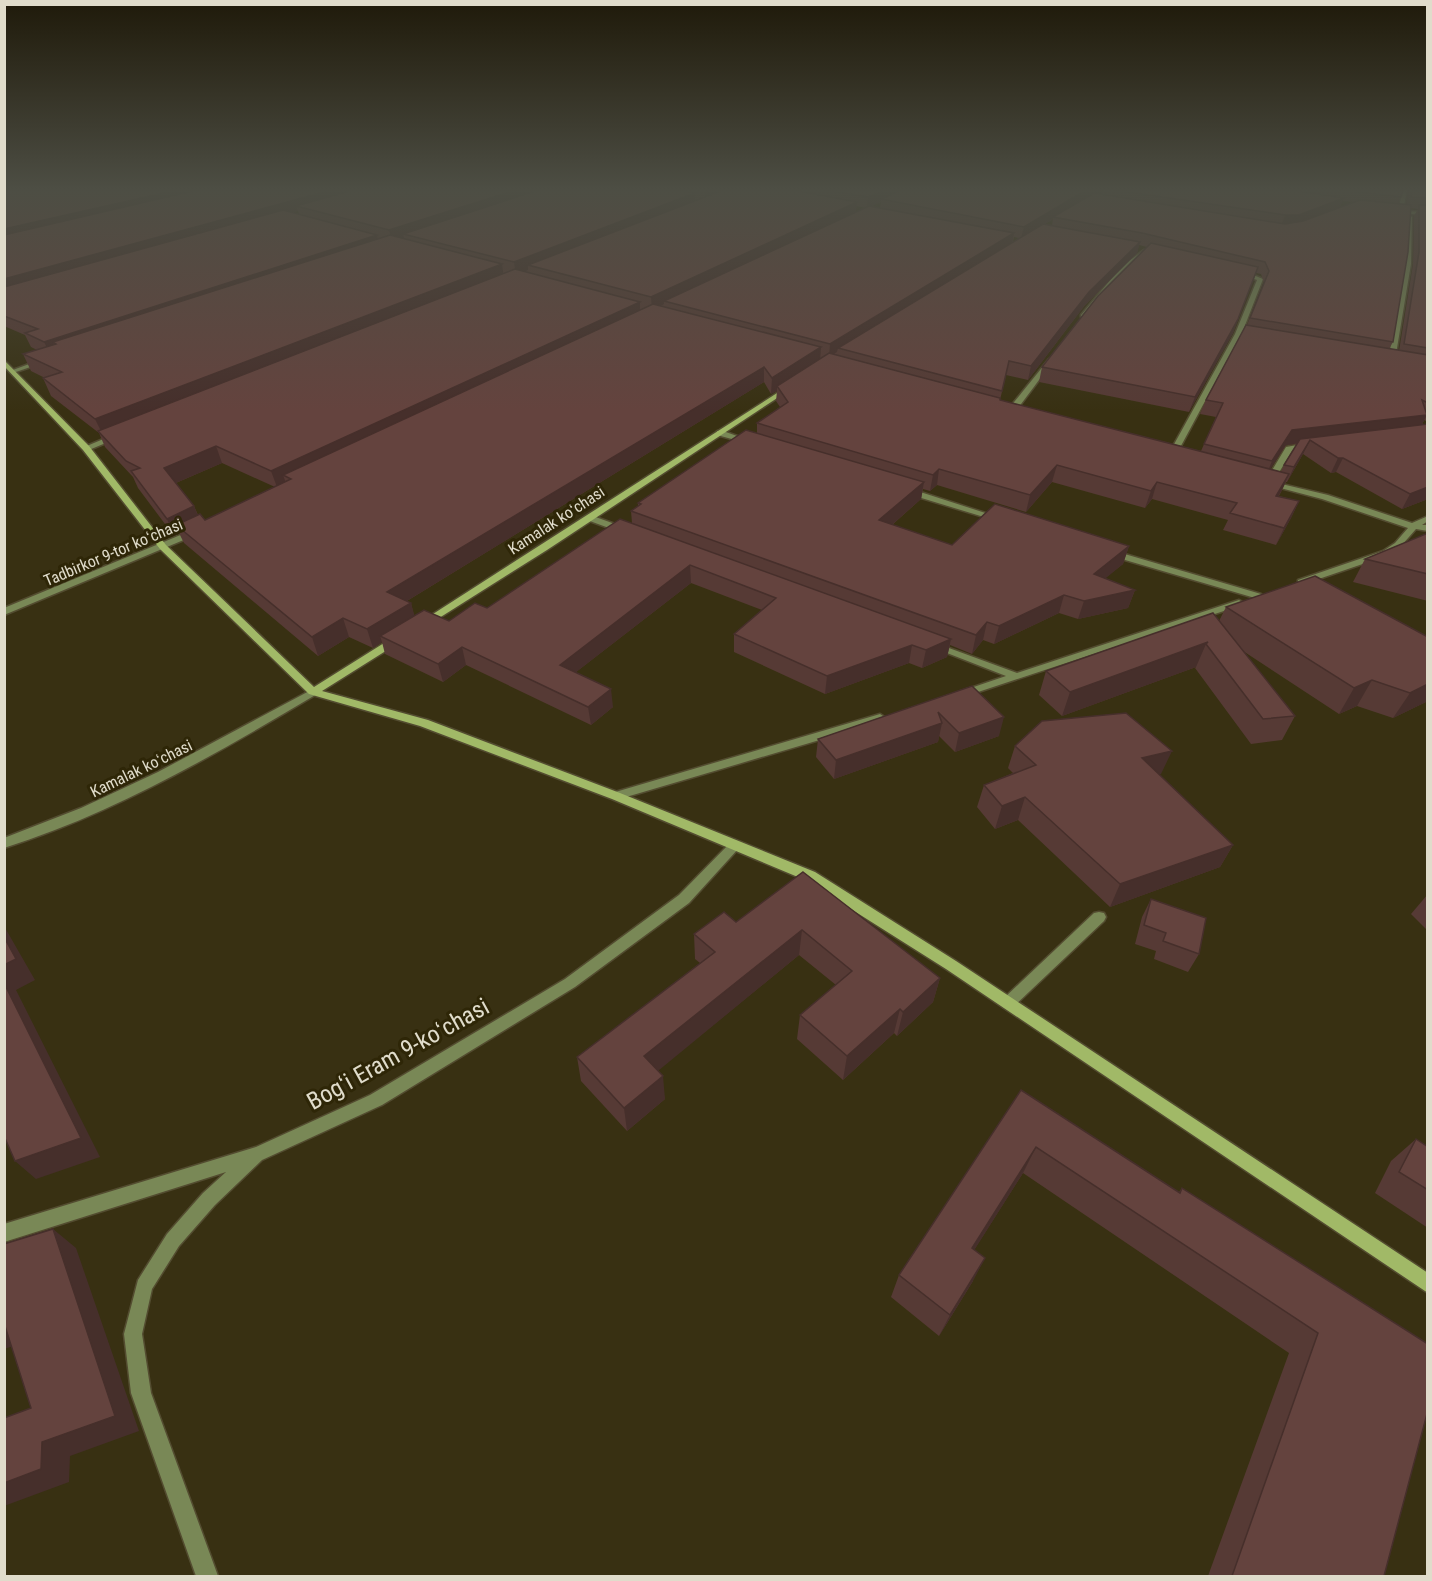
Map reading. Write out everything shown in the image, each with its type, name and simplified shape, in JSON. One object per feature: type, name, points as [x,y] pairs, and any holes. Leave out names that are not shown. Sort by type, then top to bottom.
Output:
[{"type":"street","points":[[1076,325],[1127,264]]},
{"type":"street","points":[[1391,361],[1408,264]]},
{"type":"street","points":[[1171,457],[1238,334],[1260,279],[1236,271]]},
{"type":"street","points":[[1238,334],[1261,338]]},
{"type":"street","points":[[1009,414],[1056,352]]},
{"type":"street","points":[[1379,358],[1428,367]]},
{"type":"street","points":[[13,371],[47,360]]},
{"type":"street","points":[[4,362],[86,448],[163,547],[313,692],[424,723],[616,796],[810,876],[1008,1003],[1345,1232],[1428,1284]]},
{"type":"street","name":"Kamalak koʻchasi","points":[[414,630],[797,382]]},
{"type":"street","points":[[998,411],[1020,417]]},
{"type":"street","points":[[720,433],[765,447]]},
{"type":"street","points":[[86,448],[119,435]]},
{"type":"street","points":[[1269,482],[1289,449],[1324,444]]},
{"type":"street","points":[[1159,454],[1182,459]]},
{"type":"street","points":[[1258,480],[1325,497],[1411,526],[1428,528]]},
{"type":"street","points":[[902,489],[1015,524]]},
{"type":"street","points":[[590,518],[634,534]]},
{"type":"street","points":[[1290,585],[1387,552],[1406,539],[1411,526],[1428,518]]},
{"type":"street","name":"Tadbirkor 9-tor koʻchasi","points":[[4,612],[206,527]]},
{"type":"street","points":[[949,698],[1264,595],[1106,551]]},
{"type":"street","name":"Kamalak koʻchasi","points":[[4,843],[67,821],[142,788],[313,692],[404,636]]},
{"type":"street","points":[[919,641],[1018,677]]},
{"type":"street","points":[[616,796],[891,715]]},
{"type":"street","name":"Bogʻi Eram 9-koʻchasi","points":[[4,1233],[258,1154],[376,1100],[570,983],[684,899],[735,845]]},
{"type":"street","points":[[1008,1003],[1099,917]]},
{"type":"street","points":[[207,1576],[141,1393],[133,1334],[144,1287],[172,1240],[209,1199],[258,1154]]},
{"type":"building","points":[[4,264],[60,264],[4,279]]},
{"type":"building","points":[[88,264],[287,264],[44,342],[25,333],[38,329],[4,316],[4,287]]},
{"type":"building","points":[[299,264],[502,264],[95,419],[43,378],[62,372],[23,354],[56,344],[53,342]]},
{"type":"building","points":[[531,264],[723,264],[651,297],[528,265]]},
{"type":"building","points":[[744,264],[963,264],[830,344],[664,301]]},
{"type":"building","points":[[977,264],[1118,264],[1089,292],[1031,366],[1009,361],[1002,391],[838,348]]},
{"type":"building","points":[[1130,264],[1244,264],[1258,267],[1238,319],[1195,397],[1042,367],[1098,296]]},
{"type":"building","points":[[1266,264],[1406,264],[1393,342],[1250,318],[1269,271]]},
{"type":"building","points":[[1417,264],[1428,264],[1428,348],[1404,344]]},
{"type":"building","points":[[515,269],[640,302],[271,471],[216,446],[164,468],[194,506],[167,519],[131,471],[140,468],[126,461],[98,431]]},
{"type":"building","points":[[653,304],[821,347],[772,378],[764,367],[387,592],[411,603],[367,629],[343,618],[312,637],[176,525],[200,514],[205,520],[291,479],[283,475]]},
{"type":"building","points":[[1246,325],[1428,355],[1428,403],[1422,400],[1427,415],[1292,430],[1272,461],[1204,444],[1223,403],[1206,400]]},
{"type":"building","points":[[829,353],[1000,398],[1000,400],[1289,474],[1276,496],[1299,501],[1284,528],[1230,513],[1237,503],[1157,482],[1151,491],[1057,465],[1030,495],[939,469],[933,475],[757,423],[788,402],[777,386]]},
{"type":"building","points":[[1428,424],[1428,487],[1410,494],[1343,458],[1338,458],[1310,440],[1294,467],[1284,465],[1300,439]]},
{"type":"building","points":[[746,430],[924,482],[879,520],[952,545],[995,504],[1129,546],[1094,574],[1135,590],[1084,601],[1064,595],[999,626],[987,622],[976,635],[631,511],[641,504],[638,503]]},
{"type":"building","points":[[620,519],[951,639],[926,650],[912,645],[827,676],[734,634],[776,598],[690,565],[560,665],[611,689],[588,707],[462,647],[438,664],[380,636],[424,610],[449,621],[475,603],[487,608]]},
{"type":"building","points":[[1428,533],[1428,574],[1365,559]]},
{"type":"building","points":[[1315,576],[1428,637],[1428,684],[1410,693],[1372,680],[1354,688],[1226,607]]},
{"type":"building","points":[[1213,613],[1295,716],[1263,719],[1206,644],[1208,642],[1070,692],[1046,671]]},
{"type":"building","points":[[972,686],[1004,717],[959,733],[938,712],[942,723],[836,760],[818,739]]},
{"type":"building","points":[[1126,713],[1172,751],[1142,758],[1233,845],[1120,884],[1025,797],[1002,806],[984,785],[1036,765],[1015,746],[1042,721]]},
{"type":"building","points":[[803,872],[940,978],[903,1012],[900,1009],[847,1056],[800,1015],[852,971],[802,930],[644,1056],[663,1076],[624,1108],[577,1057],[715,952],[694,934],[724,912],[736,922]]},
{"type":"building","points":[[1151,899],[1206,918],[1199,954],[1163,941],[1166,933],[1144,925]]},
{"type":"building","points":[[4,937],[16,959],[4,965]]},
{"type":"building","points":[[4,983],[81,1138],[15,1161],[4,1136]]},
{"type":"building","points":[[1021,1090],[1180,1193],[1182,1188],[1428,1344],[1428,1410],[1384,1576],[1232,1576],[1318,1333],[1036,1147],[972,1248],[985,1258],[950,1315],[899,1275]]},
{"type":"building","points":[[1416,1139],[1428,1147],[1428,1190],[1399,1172]]},
{"type":"building","points":[[53,1229],[115,1416],[42,1442],[41,1469],[4,1483],[4,1418],[31,1408],[4,1323],[4,1244]]}]
